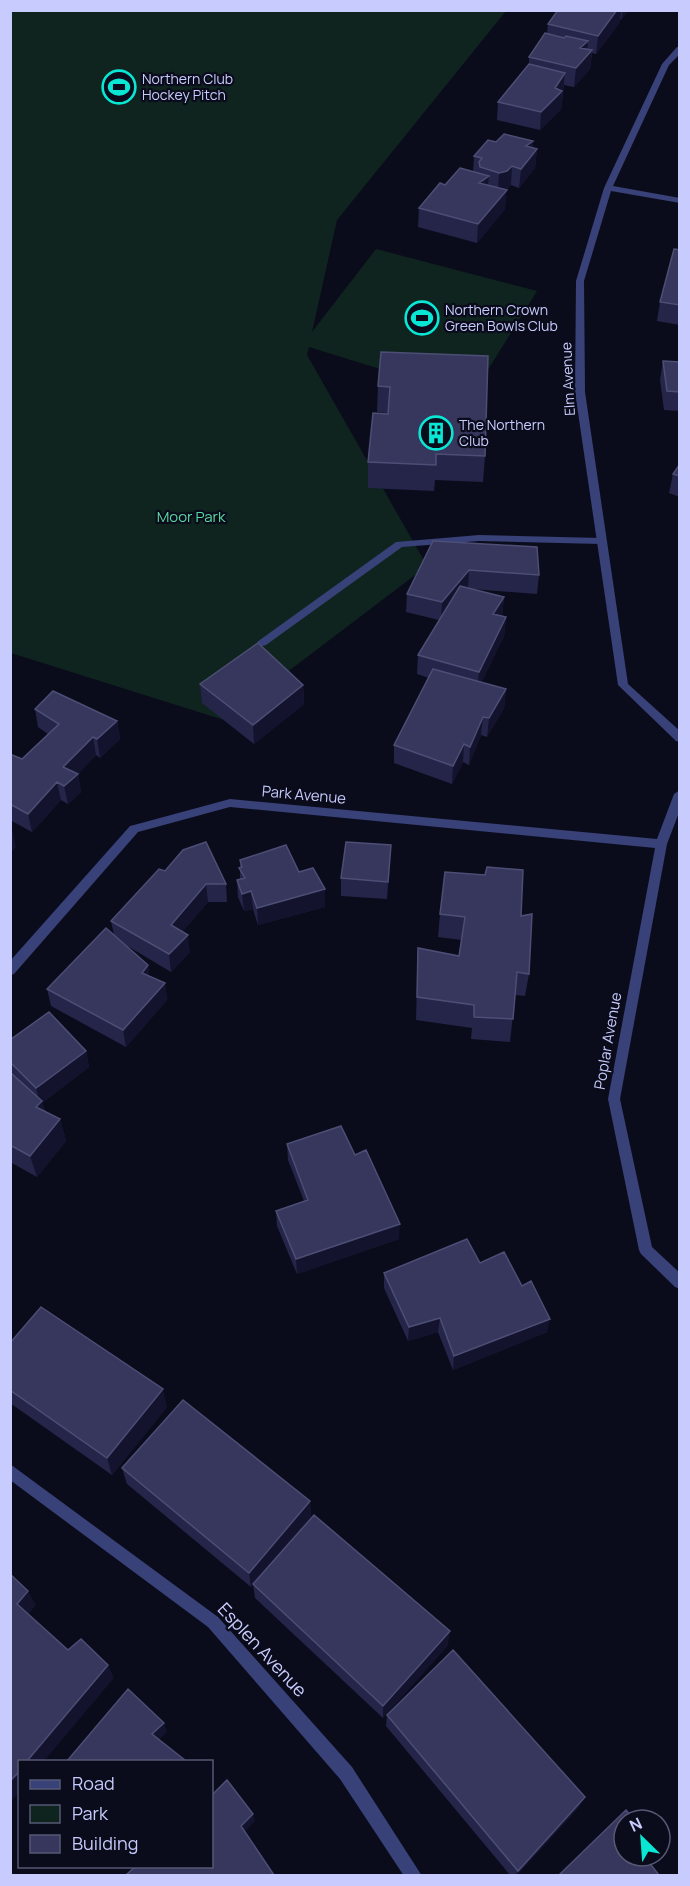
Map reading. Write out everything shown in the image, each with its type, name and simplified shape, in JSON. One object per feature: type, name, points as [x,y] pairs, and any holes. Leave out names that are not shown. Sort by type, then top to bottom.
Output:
[{"type":"street","name":"Elm Avenue","points":[[680,49],[666,64],[608,188],[580,281],[580,392],[623,685],[680,738]]},
{"type":"street","points":[[608,188],[680,201]]},
{"type":"street","points":[[262,642],[400,544],[479,538],[602,541]]},
{"type":"street","name":"Poplar Avenue","points":[[680,794],[661,844],[614,1099],[646,1250],[680,1283]]},
{"type":"street","name":"Park Avenue","points":[[10,970],[134,829],[230,803],[661,844]]},
{"type":"street","name":"Esplen Avenue","points":[[10,1471],[213,1622],[346,1773],[414,1875]]},
{"type":"green space","name":"Moor Park","points":[[11,11],[506,11],[337,220],[312,332],[376,249],[537,291],[471,397],[309,347],[307,355],[427,566],[224,720],[11,653]]},
{"type":"building","points":[[558,10],[617,10],[598,36],[548,24]]},
{"type":"building","points":[[545,33],[588,41],[580,48],[592,50],[576,68],[529,57]]},
{"type":"building","points":[[529,64],[565,73],[555,88],[562,91],[541,112],[498,102]]},
{"type":"building","points":[[504,134],[533,141],[526,146],[537,149],[521,169],[512,166],[507,171],[499,173],[480,167],[479,162],[482,158],[474,156],[488,140],[496,142]]},
{"type":"building","points":[[460,168],[489,176],[479,183],[507,190],[478,224],[419,208],[440,183],[445,185]]},
{"type":"building","points":[[674,249],[680,250],[680,305],[660,302]]},
{"type":"building","name":"The Northern Club","points":[[381,352],[488,356],[485,456],[436,454],[436,465],[368,462],[373,413],[388,414],[390,387],[378,386]]},
{"type":"building","points":[[663,361],[680,362],[680,392],[667,391]]},
{"type":"building","points":[[680,464],[680,476],[673,474]]},
{"type":"building","points":[[433,541],[537,547],[539,575],[469,570],[442,602],[407,594]]},
{"type":"building","points":[[460,586],[504,597],[493,614],[506,617],[479,672],[418,655]]},
{"type":"building","points":[[258,643],[303,685],[253,725],[200,684]]},
{"type":"building","points":[[433,669],[506,689],[489,718],[483,717],[470,747],[464,744],[453,766],[394,745]]},
{"type":"building","points":[[53,691],[117,721],[97,739],[93,737],[63,767],[78,774],[64,786],[57,782],[28,814],[10,804],[10,754],[22,759],[59,724],[35,709]]},
{"type":"building","points":[[206,842],[226,884],[206,884],[171,925],[188,935],[169,954],[111,921],[159,869],[165,871],[183,850]]},
{"type":"building","points":[[346,842],[391,845],[388,882],[341,878]]},
{"type":"building","points":[[286,845],[299,872],[313,868],[325,889],[257,908],[251,891],[242,894],[237,880],[245,878],[239,868],[242,867],[240,860]]},
{"type":"building","points":[[487,867],[523,870],[521,916],[532,914],[529,974],[517,972],[513,1019],[474,1017],[474,1005],[417,997],[418,948],[459,956],[465,917],[440,914],[445,872],[485,875]]},
{"type":"building","points":[[106,928],[148,965],[142,973],[165,983],[123,1030],[47,989]]},
{"type":"building","points":[[49,1012],[86,1051],[36,1088],[10,1062],[10,1040]]},
{"type":"building","points":[[10,1074],[42,1101],[36,1107],[60,1119],[30,1156],[10,1145]]},
{"type":"building","points":[[341,1126],[355,1155],[366,1150],[400,1224],[296,1259],[276,1211],[308,1200],[287,1144]]},
{"type":"building","points":[[467,1239],[480,1263],[504,1252],[522,1286],[531,1281],[550,1319],[454,1356],[440,1318],[409,1327],[384,1273]]},
{"type":"building","points":[[41,1307],[163,1389],[107,1458],[10,1390],[10,1343]]},
{"type":"building","points":[[183,1400],[310,1501],[249,1573],[122,1468]]},
{"type":"building","points":[[314,1515],[450,1631],[383,1706],[253,1584]]},
{"type":"building","points":[[10,1574],[28,1591],[17,1604],[68,1650],[81,1639],[108,1665],[28,1760],[18,1760],[18,1773],[10,1781]]},
{"type":"building","points":[[453,1650],[585,1797],[518,1871],[387,1715]]},
{"type":"building","points":[[128,1689],[164,1723],[152,1734],[185,1760],[68,1760]]},
{"type":"building","points":[[227,1780],[253,1814],[241,1826],[274,1875],[126,1875],[134,1868],[213,1868],[213,1794]]},
{"type":"building","points":[[612,1824],[612,1868],[653,1868],[659,1875],[559,1875]]},
{"type":"place","name":"Northern Club Hockey Pitch","points":[[119,87]]},
{"type":"place","name":"Northern Crown Green Bowls Club","points":[[422,318]]},
{"type":"place","name":"The Northern Club","points":[[436,433]]}]
